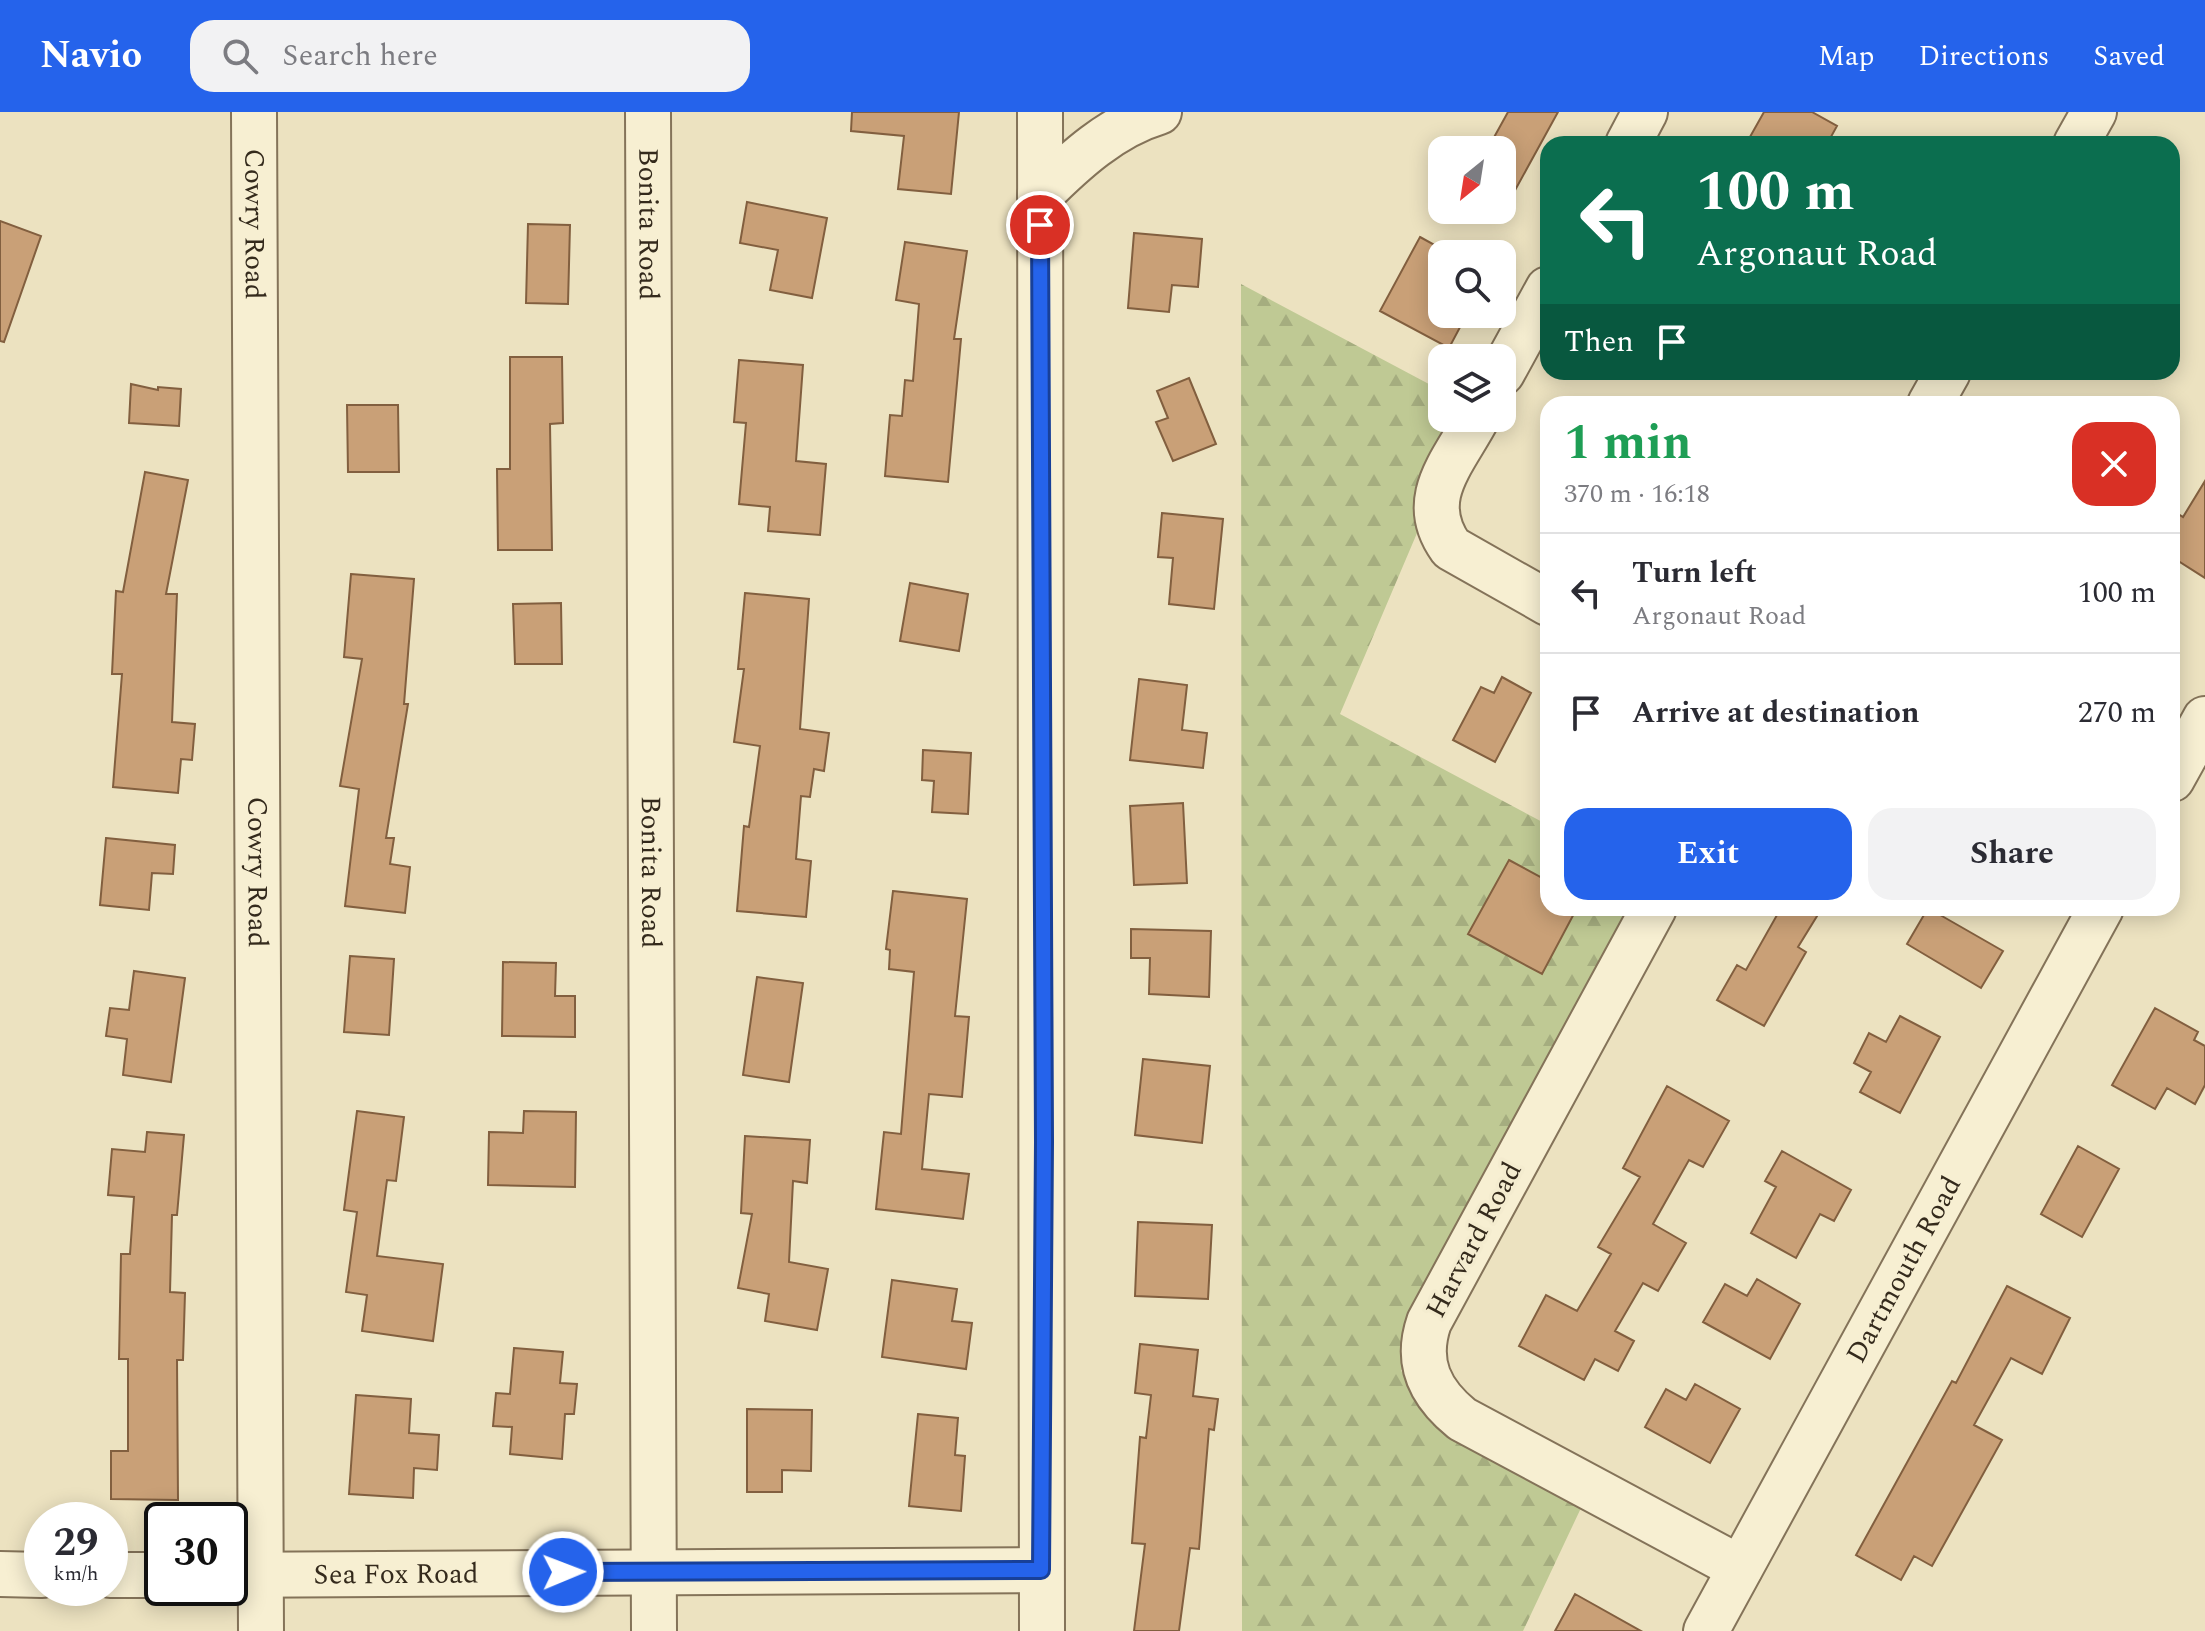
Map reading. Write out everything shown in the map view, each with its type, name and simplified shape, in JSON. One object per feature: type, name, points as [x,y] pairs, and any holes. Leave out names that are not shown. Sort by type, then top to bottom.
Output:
[{"type":"street","name":"Cowry Road","points":[[246,1502],[254,112]]},
{"type":"street","name":"Bonita Road","points":[[648,112],[654,1631]]},
{"type":"street","points":[[1040,112],[1044,1142],[1042,1631]]},
{"type":"street","points":[[1040,195],[1072,162],[1110,135],[1159,112]]},
{"type":"street","points":[[1632,136],[1645,112]]},
{"type":"street","points":[[2080,136],[2094,112]]},
{"type":"street","points":[[1516,347],[1540,304]]},
{"type":"street","points":[[1469,432],[1435,501],[1435,518],[1441,534],[1451,548],[1540,598]]},
{"type":"street","points":[[2180,764],[2205,719]]},
{"type":"street","name":"Harvard Road","points":[[1650,916],[1429,1322],[1423,1358],[1429,1383],[1443,1404],[1462,1419],[1740,1568]]},
{"type":"street","name":"Dartmouth Road","points":[[1706,1631],[2097,916]]},
{"type":"street","name":"Sea Fox Road","points":[[248,1575],[1041,1570]]},
{"type":"street","points":[[0,1574],[24,1575]]},
{"type":"street","name":"Cowry Road","points":[[248,1582],[261,1631]]},
{"type":"green space","points":[[1241,284],[1428,384],[1428,432],[1460,432],[1340,714],[1540,821],[1540,916],[1644,916],[1401,1371],[1589,1491],[1523,1631],[1242,1631]]},
{"type":"building","points":[[852,112],[959,112],[951,194],[898,189],[904,136],[851,131]]},
{"type":"building","points":[[1508,112],[1558,112],[1545,136],[1540,136],[1540,145],[1516,188],[1516,136],[1495,136]]},
{"type":"building","points":[[1764,112],[1812,112],[1837,126],[1831,136],[1750,136]]},
{"type":"building","points":[[747,202],[827,218],[812,298],[770,290],[778,250],[740,243]]},
{"type":"building","points":[[0,221],[41,236],[4,342],[0,341]]},
{"type":"building","points":[[528,224],[570,225],[568,304],[526,303]]},
{"type":"building","points":[[1134,233],[1202,239],[1198,287],[1172,285],[1169,312],[1128,308]]},
{"type":"building","points":[[1420,237],[1428,241],[1428,328],[1460,328],[1451,344],[1442,344],[1380,311]]},
{"type":"building","points":[[905,242],[967,251],[954,339],[961,339],[948,482],[885,476],[890,415],[902,416],[905,380],[913,381],[919,304],[896,300]]},
{"type":"building","points":[[510,357],[562,357],[563,423],[550,424],[552,550],[498,550],[497,469],[510,469]]},
{"type":"building","points":[[739,360],[803,365],[796,461],[826,464],[820,535],[768,531],[770,507],[739,504],[746,423],[734,422]]},
{"type":"building","points":[[1189,378],[1216,444],[1173,461],[1156,422],[1168,418],[1157,391]]},
{"type":"building","points":[[131,384],[158,390],[158,387],[181,389],[179,426],[129,423]]},
{"type":"building","points":[[347,405],[398,405],[399,472],[348,472]]},
{"type":"building","points":[[145,472],[188,480],[166,594],[177,594],[172,722],[195,724],[192,760],[181,759],[178,793],[113,787],[122,674],[112,674],[116,591],[123,592]]},
{"type":"building","points":[[2205,481],[2205,578],[2180,562],[2180,515],[2183,517]]},
{"type":"building","points":[[1162,513],[1223,519],[1214,609],[1169,604],[1173,558],[1158,557]]},
{"type":"building","points":[[351,574],[414,579],[404,704],[408,704],[386,838],[394,838],[390,864],[410,867],[405,913],[345,906],[359,789],[340,786],[362,659],[344,657]]},
{"type":"building","points":[[910,583],[968,594],[959,651],[900,641]]},
{"type":"building","points":[[745,593],[809,599],[800,729],[829,733],[824,771],[814,769],[810,797],[801,796],[796,859],[811,861],[806,917],[737,911],[744,826],[749,827],[760,746],[734,742],[744,669],[738,669]]},
{"type":"building","points":[[561,603],[562,664],[515,664],[513,604]]},
{"type":"building","points":[[1502,677],[1531,693],[1495,762],[1453,740],[1481,687],[1494,693]]},
{"type":"building","points":[[1139,679],[1187,685],[1182,730],[1207,733],[1203,768],[1130,760]]},
{"type":"building","points":[[923,750],[971,753],[968,814],[932,812],[934,781],[922,780]]},
{"type":"building","points":[[1183,803],[1187,883],[1134,885],[1130,806]]},
{"type":"building","points":[[106,838],[175,845],[173,874],[152,873],[149,910],[100,905]]},
{"type":"building","points":[[1509,860],[1540,877],[1540,916],[1573,916],[1542,974],[1468,934]]},
{"type":"building","points":[[893,891],[967,899],[955,1016],[969,1017],[962,1097],[929,1094],[922,1169],[969,1174],[963,1219],[876,1209],[884,1132],[901,1134],[914,972],[889,969],[890,950],[886,949]]},
{"type":"building","points":[[1776,916],[1817,916],[1798,947],[1806,952],[1764,1026],[1717,1000],[1737,965],[1746,970]]},
{"type":"building","points":[[1923,916],[1942,916],[2003,951],[1981,988],[1907,944]]},
{"type":"building","points":[[1131,929],[1211,931],[1209,997],[1149,994],[1150,958],[1131,958]]},
{"type":"building","points":[[350,956],[394,959],[389,1035],[344,1032]]},
{"type":"building","points":[[503,962],[556,963],[555,996],[575,996],[575,1037],[502,1036]]},
{"type":"building","points":[[134,971],[185,978],[171,1082],[123,1075],[127,1039],[106,1036],[110,1008],[129,1010]]},
{"type":"building","points":[[757,977],[803,983],[789,1082],[743,1075]]},
{"type":"building","points":[[2155,1008],[2198,1032],[2194,1040],[2205,1046],[2205,1085],[2195,1104],[2167,1088],[2155,1109],[2112,1085]]},
{"type":"building","points":[[1900,1016],[1940,1037],[1900,1113],[1860,1092],[1871,1072],[1854,1063],[1869,1033],[1886,1042]]},
{"type":"building","points":[[1143,1059],[1210,1066],[1202,1143],[1135,1135]]},
{"type":"building","points":[[1667,1086],[1729,1121],[1703,1167],[1689,1160],[1653,1224],[1686,1243],[1658,1291],[1643,1283],[1615,1331],[1634,1341],[1618,1371],[1595,1359],[1584,1380],[1519,1346],[1546,1295],[1577,1311],[1611,1254],[1598,1247],[1640,1177],[1623,1168]]},
{"type":"building","points":[[357,1111],[404,1117],[396,1181],[387,1180],[377,1256],[443,1264],[433,1341],[362,1331],[367,1295],[346,1292],[357,1212],[344,1210]]},
{"type":"building","points":[[524,1111],[576,1112],[575,1187],[488,1185],[489,1132],[523,1133]]},
{"type":"building","points":[[147,1132],[184,1135],[177,1215],[172,1215],[170,1292],[185,1293],[183,1360],[177,1360],[178,1500],[111,1499],[111,1451],[128,1451],[128,1359],[119,1359],[121,1254],[130,1254],[134,1197],[108,1195],[112,1149],[145,1152]]},
{"type":"building","points":[[745,1136],[810,1140],[807,1183],[793,1181],[789,1262],[828,1269],[817,1330],[765,1321],[769,1294],[738,1288],[752,1214],[741,1213]]},
{"type":"building","points":[[2078,1146],[2119,1169],[2082,1237],[2041,1214]]},
{"type":"building","points":[[1782,1151],[1851,1190],[1834,1221],[1820,1214],[1796,1258],[1751,1233],[1776,1187],[1765,1181]]},
{"type":"building","points":[[1138,1222],[1212,1225],[1208,1299],[1135,1296]]},
{"type":"building","points":[[1757,1279],[1800,1304],[1770,1359],[1703,1322],[1725,1284],[1747,1296]]},
{"type":"building","points":[[892,1280],[957,1289],[952,1321],[972,1323],[966,1369],[882,1357]]},
{"type":"building","points":[[2007,1286],[2070,1318],[2042,1374],[2011,1358],[1974,1425],[2002,1440],[1932,1566],[1914,1556],[1901,1580],[1856,1555],[1952,1381],[1956,1383]]},
{"type":"building","points":[[1140,1344],[1198,1350],[1193,1396],[1218,1399],[1214,1430],[1209,1429],[1199,1549],[1190,1548],[1179,1631],[1134,1631],[1145,1544],[1132,1543],[1140,1437],[1146,1438],[1151,1395],[1135,1393]]},
{"type":"building","points":[[514,1348],[563,1352],[560,1383],[577,1384],[574,1414],[565,1414],[562,1459],[510,1454],[512,1427],[493,1426],[496,1393],[510,1394]]},
{"type":"building","points":[[1695,1384],[1740,1409],[1710,1463],[1645,1427],[1666,1389],[1686,1400]]},
{"type":"building","points":[[356,1395],[411,1399],[409,1433],[439,1435],[437,1470],[414,1468],[413,1498],[349,1494]]},
{"type":"building","points":[[747,1409],[812,1410],[811,1471],[782,1470],[782,1492],[747,1492]]},
{"type":"building","points":[[918,1414],[958,1418],[955,1455],[965,1456],[961,1511],[909,1506]]},
{"type":"building","points":[[1575,1594],[1641,1631],[1555,1631]]},
{"type":"route","points":[[563,1572],[1041,1570],[1044,1142],[1040,225]]}]
